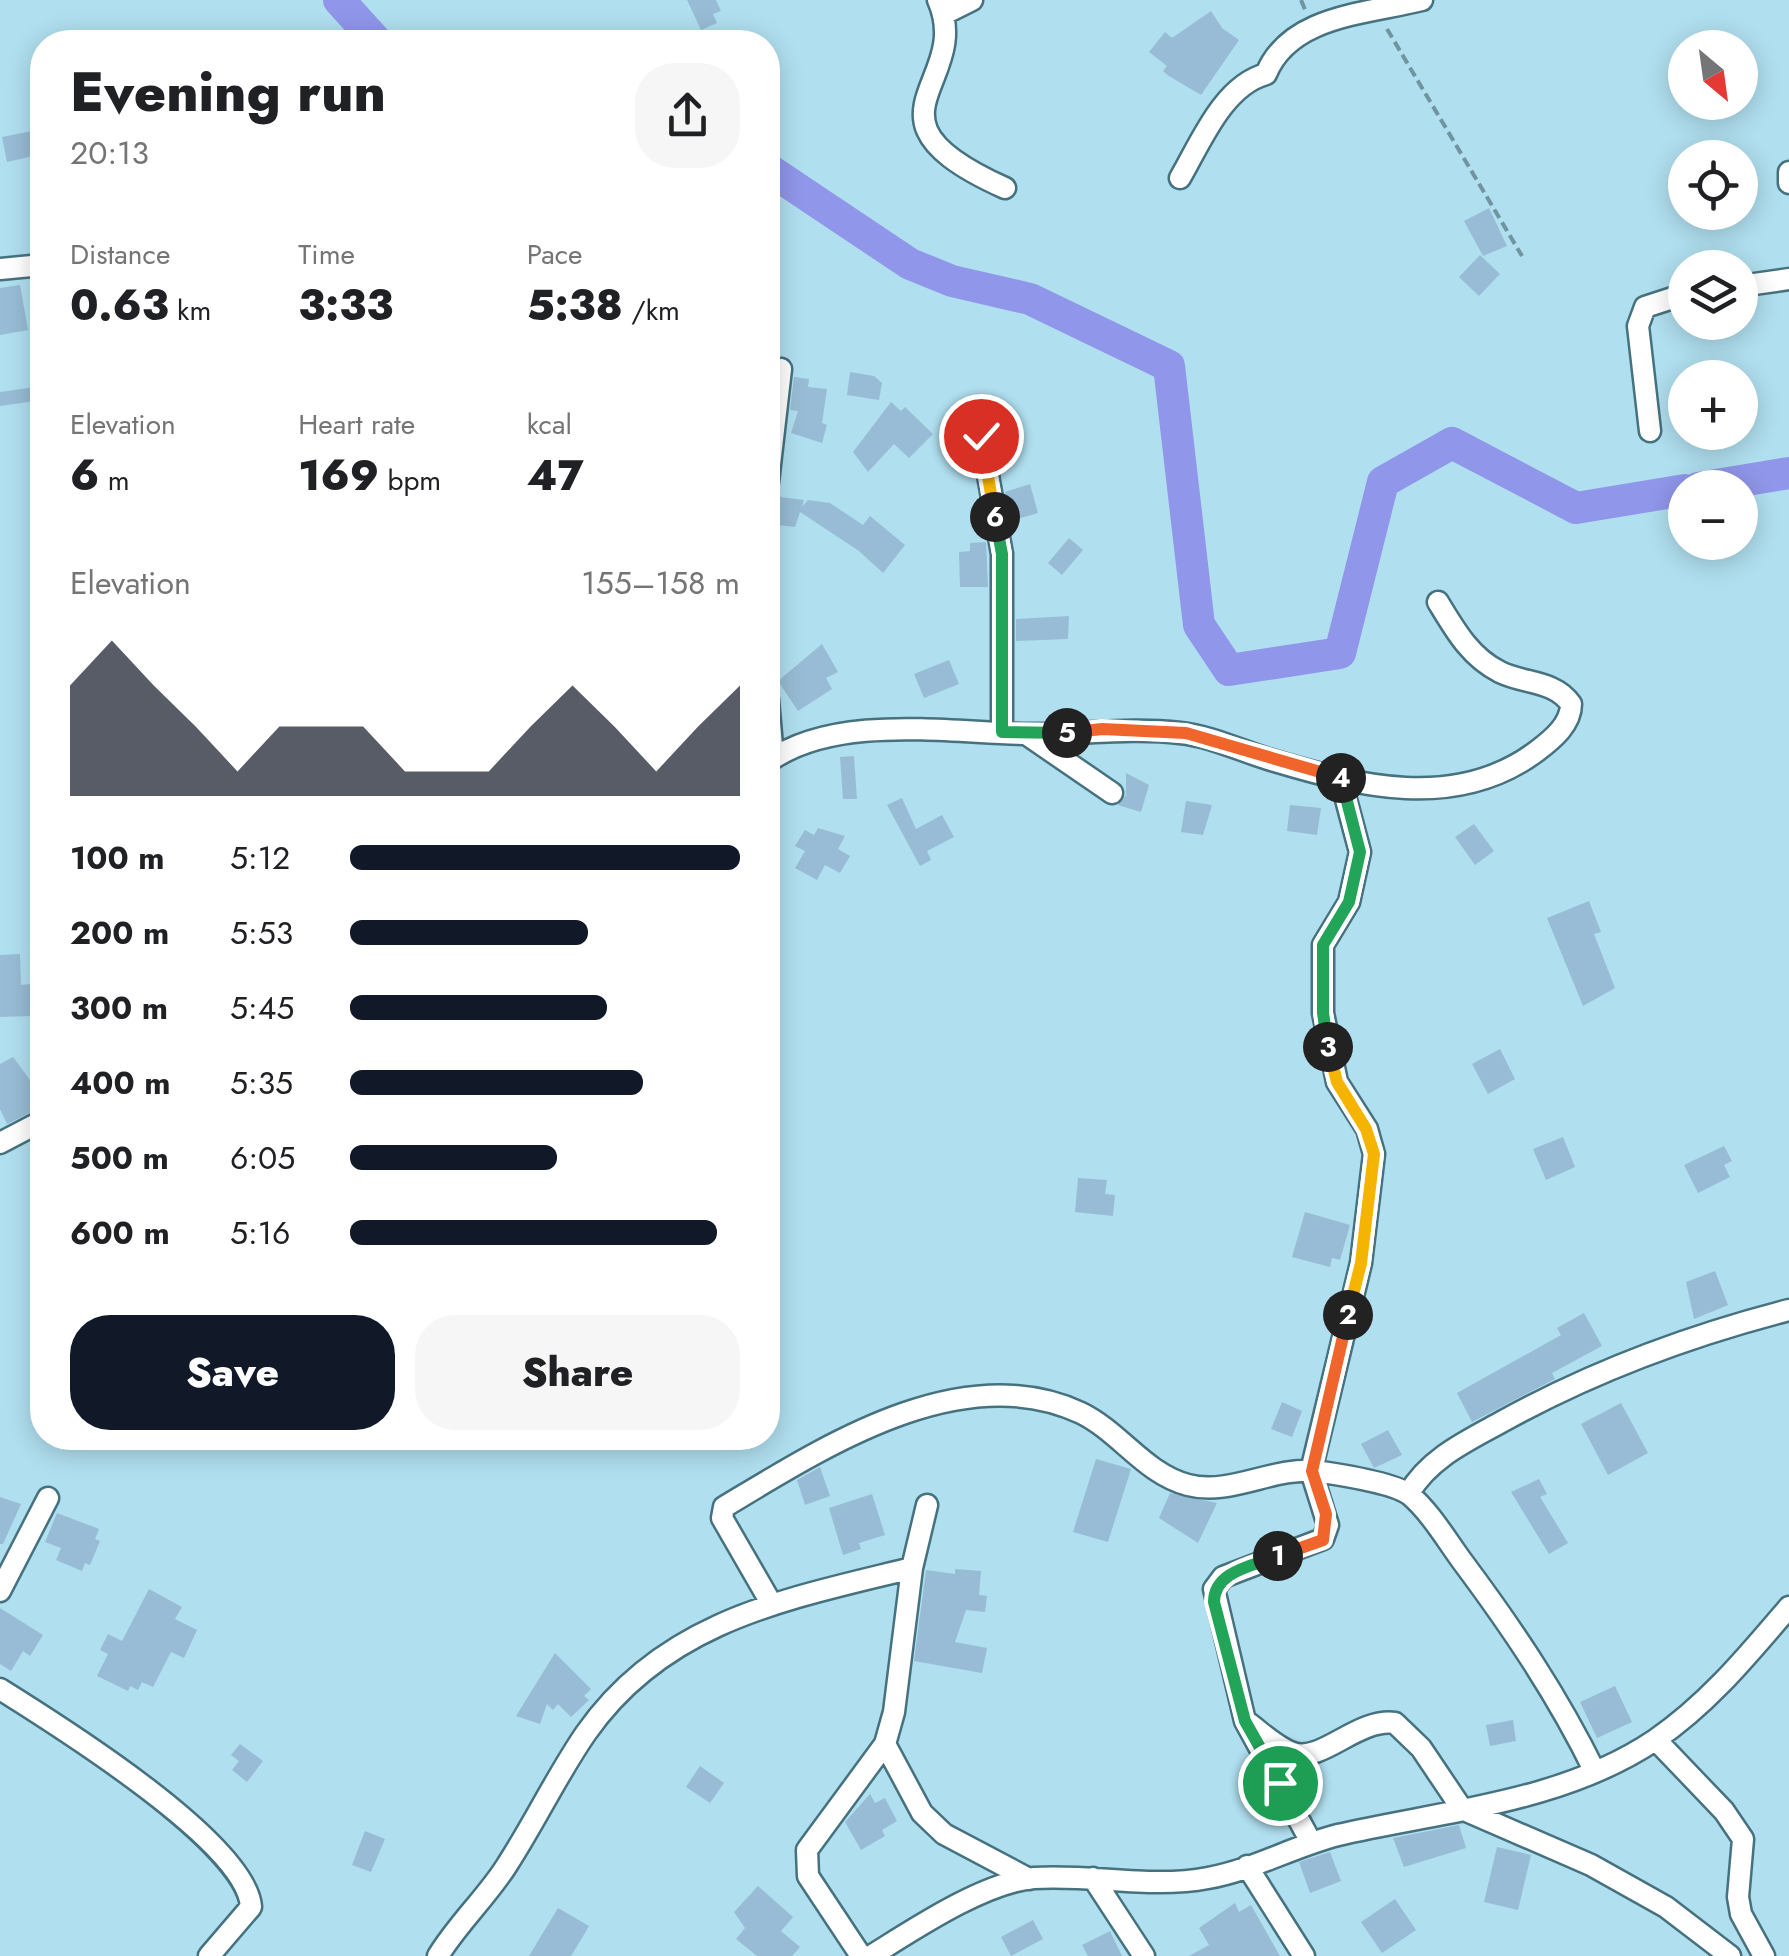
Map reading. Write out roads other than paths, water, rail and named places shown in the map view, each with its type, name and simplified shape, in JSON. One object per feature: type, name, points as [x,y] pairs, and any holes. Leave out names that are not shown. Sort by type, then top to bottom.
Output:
[{"type":"street","points":[[972,0],[941,7],[944,33],[924,108],[926,127],[946,157],[1005,188]]},
{"type":"street","points":[[1180,178],[1244,80],[1266,74],[1275,51],[1312,26],[1422,0]]},
{"type":"street","points":[[1789,172],[1789,183]]},
{"type":"street","points":[[0,269],[30,266]]},
{"type":"street","points":[[1758,283],[1789,279]]},
{"type":"street","points":[[1650,431],[1638,326],[1645,307],[1668,300]]},
{"type":"street","points":[[780,378],[781,369]]},
{"type":"street","points":[[981,436],[1002,554],[1002,732]]},
{"type":"street","points":[[780,755],[806,742],[857,733],[910,729],[1026,734],[1102,729],[1186,733],[1340,777],[1431,791],[1472,785],[1523,761],[1558,732],[1571,714],[1570,704],[1552,687],[1502,673],[1482,660],[1462,641],[1438,602]]},
{"type":"street","points":[[1026,734],[1112,793]]},
{"type":"street","points":[[1312,1842],[1245,1721],[1214,1589],[1223,1577],[1323,1540],[1326,1514],[1312,1471],[1361,1263],[1374,1154],[1366,1129],[1337,1082],[1323,1013],[1323,945],[1349,902],[1360,852],[1340,777]]},
{"type":"street","points":[[1,1139],[30,1127]]},
{"type":"street","points":[[1408,1493],[1417,1478],[1445,1453],[1571,1384],[1697,1333],[1789,1310]]},
{"type":"street","points":[[771,1603],[722,1518],[724,1508],[865,1429],[930,1406],[1002,1394],[1049,1400],[1086,1415],[1158,1472],[1188,1485],[1215,1487],[1312,1471],[1408,1493],[1510,1626],[1566,1711],[1595,1772]]},
{"type":"street","points":[[0,1591],[48,1498]]},
{"type":"street","points":[[862,1956],[818,1896],[808,1876],[807,1850],[885,1744],[894,1712],[912,1568],[928,1505]]},
{"type":"street","points":[[438,1956],[459,1922],[505,1869],[587,1732],[656,1658],[771,1603],[912,1568]]},
{"type":"street","points":[[870,1956],[924,1924],[1030,1878],[1152,1882],[1209,1878],[1312,1842],[1539,1792],[1595,1772],[1656,1740],[1716,1689],[1789,1607]]},
{"type":"street","points":[[0,1689],[72,1734],[172,1809],[242,1875],[250,1889],[250,1907],[210,1956]]},
{"type":"street","points":[[1245,1721],[1291,1753],[1305,1755],[1370,1722],[1395,1722],[1421,1748],[1462,1809],[1606,1873],[1666,1908],[1730,1956]]},
{"type":"street","points":[[1656,1740],[1724,1811],[1743,1839],[1738,1898],[1741,1914],[1764,1956]]},
{"type":"street","points":[[885,1744],[922,1813],[944,1834],[1030,1878]]},
{"type":"street","points":[[1247,1866],[1304,1956]]},
{"type":"street","points":[[1093,1878],[1144,1956]]},
{"type":"waterway","points":[[339,0],[366,30]]},
{"type":"waterway","points":[[780,177],[910,264],[952,281],[1030,299],[1169,366],[1199,625],[1229,670],[1340,653],[1383,482],[1452,443],[1576,508],[1668,493]]},
{"type":"waterway","points":[[1758,478],[1789,473]]}]
